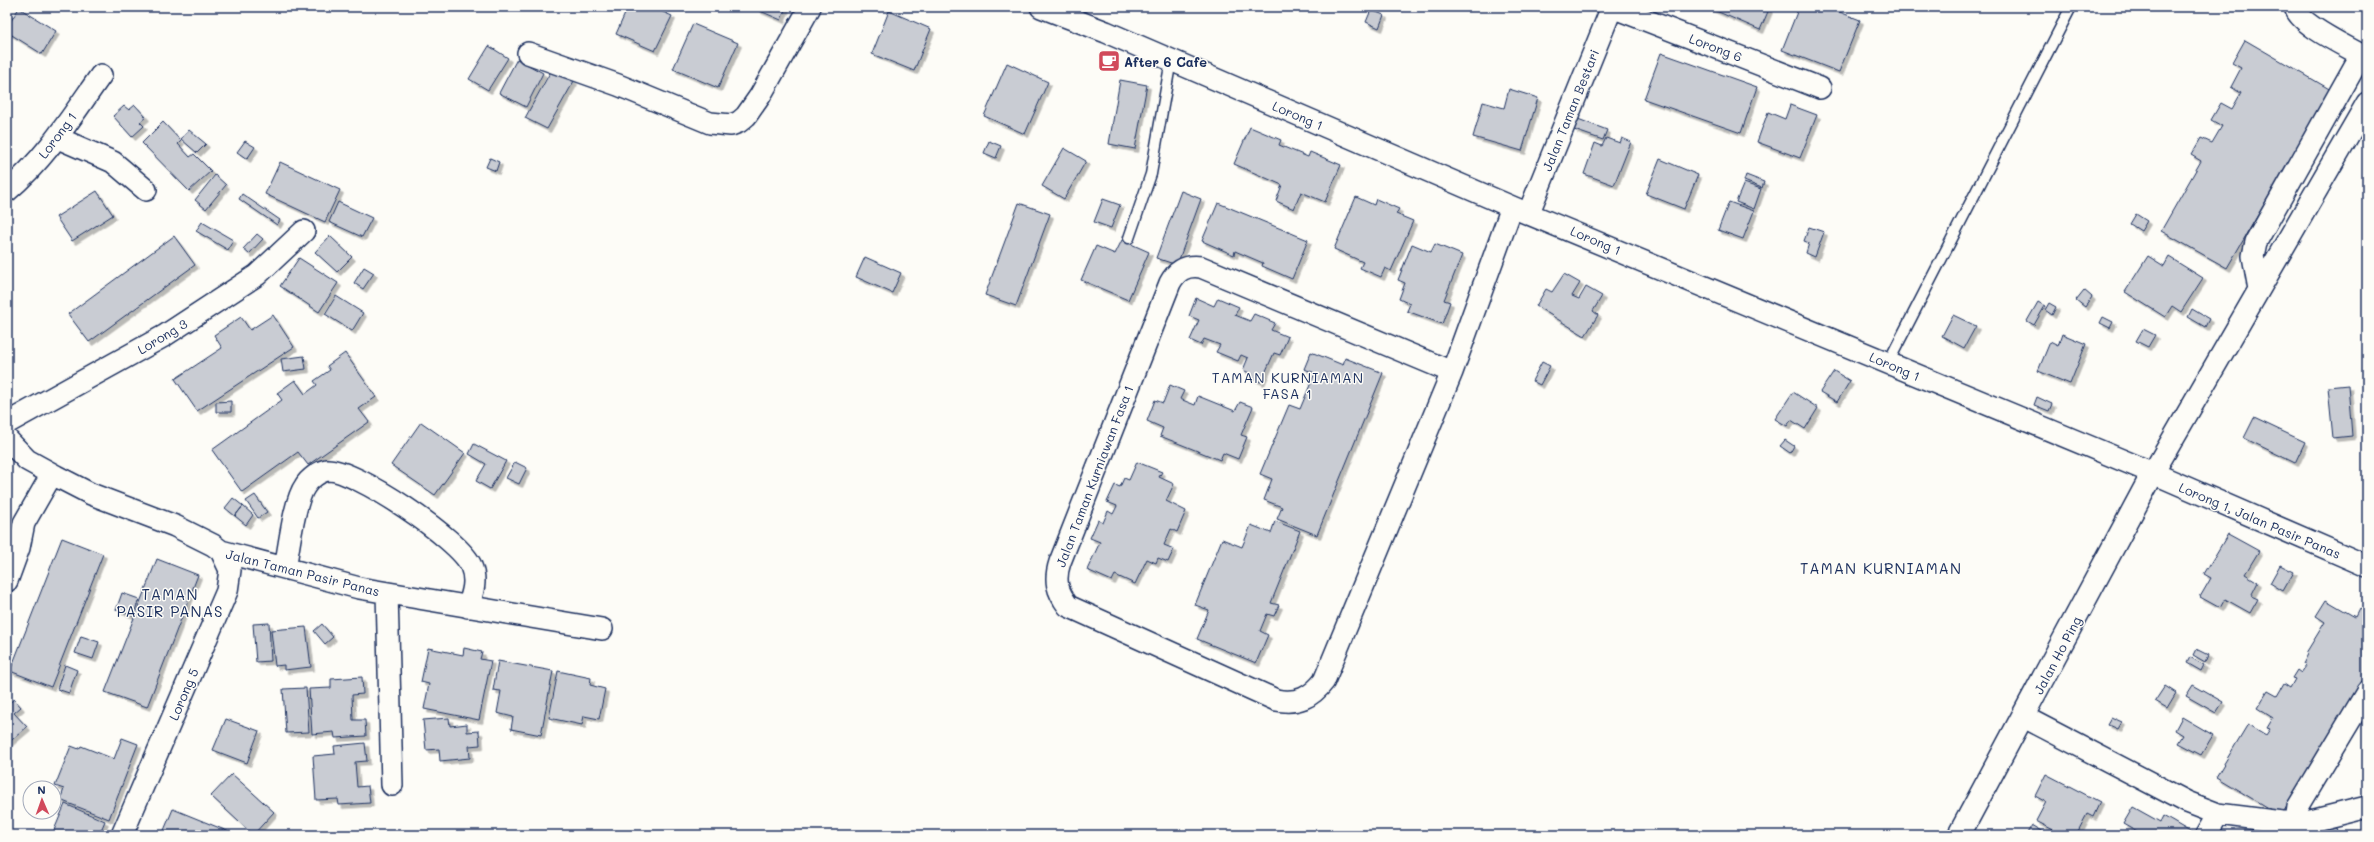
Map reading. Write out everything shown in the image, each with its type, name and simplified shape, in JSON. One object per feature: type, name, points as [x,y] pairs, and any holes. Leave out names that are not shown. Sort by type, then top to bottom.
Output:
[{"type":"street","points":[[528,53],[618,85],[710,123],[731,125],[739,122],[746,116],[760,96],[810,7]]},
{"type":"street","name":"Lorong 1","points":[[1041,7],[1171,60],[1520,209],[2152,473]]},
{"type":"street","name":"Lorong 6","points":[[1612,7],[1820,88]]},
{"type":"street","name":"Jalan Taman Bestari","points":[[1520,209],[1612,7]]},
{"type":"street","points":[[2259,289],[2253,256],[2256,242],[2364,55],[2322,32],[2301,17],[2295,7]]},
{"type":"street","name":"Lorong 1","points":[[7,192],[22,178],[58,138],[101,75]]},
{"type":"street","points":[[2152,473],[2367,103]]},
{"type":"street","points":[[58,138],[113,162],[146,190]]},
{"type":"street","name":"Jalan Taman Kurniawan Fasa 1","points":[[1452,372],[1201,267],[1193,266],[1179,270],[1170,283],[1060,562],[1057,573],[1057,585],[1061,597],[1068,606],[1276,700],[1287,702],[1308,697],[1324,680],[1520,209]]},
{"type":"street","name":"Lorong 3","points":[[7,423],[170,331],[257,275],[304,231]]},
{"type":"street","name":"Jalan Taman Pasir Panas","points":[[7,439],[27,460],[52,474],[91,494],[175,526],[213,544],[221,551],[359,588],[602,629]]},
{"type":"street","points":[[285,568],[299,499],[305,486],[314,476],[326,470],[344,472],[364,481],[421,519],[463,552],[471,565],[474,574],[474,590],[468,607]]},
{"type":"street","name":"Lorong 1, Jalan Pasir Panas","points":[[2152,473],[2367,566]]},
{"type":"street","name":"Jalan Ho Ping","points":[[1959,835],[2024,717],[2152,473]]},
{"type":"street","points":[[7,581],[18,548],[16,528],[52,474]]},
{"type":"street","name":"Lorong 5","points":[[122,835],[227,591],[230,570],[221,551]]},
{"type":"street","points":[[387,593],[392,784]]},
{"type":"street","points":[[2296,822],[2298,807],[2367,692]]},
{"type":"street","points":[[2024,717],[2187,802],[2218,814],[2296,822],[2327,818],[2367,807]]},
{"type":"street","points":[[2206,835],[2218,814]]},
{"type":"lane","points":[[1888,363],[2071,7]]},
{"type":"lane","points":[[1129,238],[1151,174],[1171,60]]},
{"type":"building","points":[[628,7],[652,7],[672,16],[655,51],[616,34]]},
{"type":"building","points":[[759,7],[786,7],[781,20],[758,10]]},
{"type":"building","points":[[1707,7],[1770,7],[1760,30]]},
{"type":"building","points":[[1799,7],[1827,7],[1860,20],[1839,72],[1782,50]]},
{"type":"building","points":[[19,8],[56,31],[42,54],[7,32],[7,27]]},
{"type":"building","points":[[1371,10],[1384,15],[1379,28],[1366,22]]},
{"type":"building","points":[[889,11],[931,29],[914,71],[872,54]]},
{"type":"building","points":[[693,24],[738,43],[718,88],[673,69]]},
{"type":"building","points":[[2245,40],[2331,90],[2227,268],[2161,231],[2201,161],[2191,155],[2201,138],[2212,143],[2222,126],[2211,120],[2221,103],[2232,109],[2241,93],[2231,87],[2241,68],[2232,63]]},
{"type":"building","points":[[489,46],[508,58],[488,90],[469,79]]},
{"type":"building","points":[[1661,53],[1757,87],[1741,133],[1644,99]]},
{"type":"building","points":[[517,59],[543,73],[526,107],[499,93]]},
{"type":"building","points":[[1007,63],[1048,82],[1025,134],[984,116]]},
{"type":"building","points":[[552,69],[574,81],[547,129],[525,118]]},
{"type":"building","points":[[1120,80],[1147,85],[1135,149],[1109,144]]},
{"type":"building","points":[[1509,89],[1538,98],[1522,151],[1473,137],[1483,102],[1504,108]]},
{"type":"building","points":[[135,105],[146,117],[140,122],[144,126],[132,137],[113,116],[124,106],[129,110]]},
{"type":"building","points":[[1790,105],[1817,115],[1800,158],[1757,142],[1768,112],[1785,119]]},
{"type":"building","points":[[1578,119],[1607,130],[1603,140],[1574,130]]},
{"type":"building","points":[[163,122],[181,141],[178,144],[190,157],[194,154],[211,171],[189,191],[142,143]]},
{"type":"building","points":[[1250,127],[1281,140],[1279,145],[1308,157],[1310,152],[1341,165],[1325,202],[1301,192],[1294,209],[1276,201],[1282,185],[1234,164]]},
{"type":"building","points":[[189,130],[206,144],[197,153],[181,139]]},
{"type":"building","points":[[1606,138],[1620,143],[1622,138],[1631,142],[1614,185],[1584,174],[1595,143],[1602,146]]},
{"type":"building","points":[[245,141],[255,147],[247,159],[237,152]]},
{"type":"building","points":[[989,141],[1001,146],[996,158],[984,153]]},
{"type":"building","points":[[1064,148],[1086,161],[1064,199],[1042,186]]},
{"type":"building","points":[[490,158],[499,162],[496,171],[486,167]]},
{"type":"building","points":[[1660,159],[1698,175],[1684,209],[1646,194]]},
{"type":"building","points":[[280,162],[340,190],[325,222],[265,194]]},
{"type":"building","points":[[215,175],[226,185],[206,209],[195,200]]},
{"type":"building","points":[[1746,175],[1764,182],[1762,188],[1744,181]]},
{"type":"building","points":[[1744,183],[1761,189],[1754,209],[1736,202]]},
{"type":"building","points":[[97,191],[113,215],[72,241],[56,217]]},
{"type":"building","points":[[1181,191],[1201,199],[1177,265],[1156,258]]},
{"type":"building","points":[[242,194],[280,220],[277,225],[239,199]]},
{"type":"building","points":[[1356,197],[1374,205],[1376,199],[1399,209],[1396,214],[1413,221],[1391,271],[1385,268],[1381,277],[1360,268],[1363,262],[1334,249]]},
{"type":"building","points":[[1103,199],[1120,205],[1111,228],[1094,222]]},
{"type":"building","points":[[338,202],[372,218],[362,237],[329,222]]},
{"type":"building","points":[[1729,202],[1754,211],[1743,239],[1718,230]]},
{"type":"building","points":[[1019,203],[1050,214],[1016,306],[985,295]]},
{"type":"building","points":[[1218,203],[1308,240],[1292,279],[1262,266],[1263,263],[1235,251],[1234,255],[1202,241]]},
{"type":"building","points":[[2136,214],[2147,221],[2141,231],[2130,224]]},
{"type":"building","points":[[202,222],[233,240],[228,250],[196,231]]},
{"type":"building","points":[[1809,227],[1824,232],[1815,257],[1806,253],[1809,243],[1804,241]]},
{"type":"building","points":[[257,234],[263,239],[249,254],[243,249]]},
{"type":"building","points":[[174,236],[195,265],[89,342],[68,314]]},
{"type":"building","points":[[330,236],[352,257],[337,272],[315,252]]},
{"type":"building","points":[[1122,240],[1149,252],[1128,300],[1081,280],[1096,246],[1115,254]]},
{"type":"building","points":[[1412,244],[1431,252],[1435,244],[1462,255],[1444,300],[1450,302],[1442,324],[1407,311],[1410,304],[1399,299],[1405,283],[1398,280]]},
{"type":"building","points":[[2148,256],[2164,266],[2169,257],[2203,278],[2181,312],[2172,306],[2165,317],[2125,292]]},
{"type":"building","points":[[865,257],[901,273],[892,293],[856,277]]},
{"type":"building","points":[[299,258],[338,283],[319,312],[280,286]]},
{"type":"building","points":[[364,267],[374,273],[363,289],[354,283]]},
{"type":"building","points":[[1564,274],[1580,283],[1572,296],[1579,299],[1586,287],[1602,296],[1593,311],[1598,315],[1585,336],[1536,306],[1546,289],[1552,292]]},
{"type":"building","points":[[2084,290],[2092,297],[2085,307],[2076,300]]},
{"type":"building","points":[[336,296],[363,313],[352,331],[325,314]]},
{"type":"building","points":[[1196,298],[1214,306],[1218,298],[1239,307],[1235,315],[1250,321],[1254,314],[1275,323],[1271,330],[1288,337],[1280,355],[1274,353],[1261,382],[1252,378],[1253,375],[1243,370],[1248,358],[1241,355],[1238,361],[1216,352],[1220,345],[1204,339],[1201,345],[1190,340],[1199,320],[1189,316]]},
{"type":"building","points":[[2038,302],[2045,306],[2034,325],[2027,321]]},
{"type":"building","points":[[2049,303],[2056,307],[2052,315],[2045,310]]},
{"type":"building","points":[[2192,309],[2209,319],[2205,327],[2188,317]]},
{"type":"building","points":[[273,315],[294,347],[197,411],[175,379],[222,348],[214,335],[241,317],[250,330]]},
{"type":"building","points":[[1953,315],[1976,326],[1964,348],[1942,336]]},
{"type":"building","points":[[2103,317],[2113,322],[2110,328],[2100,323]]},
{"type":"building","points":[[2143,329],[2155,335],[2148,347],[2136,341]]},
{"type":"building","points":[[2062,334],[2086,344],[2070,384],[2038,371],[2050,342],[2058,346]]},
{"type":"building","points":[[1311,352],[1343,365],[1345,358],[1383,373],[1317,535],[1277,519],[1282,507],[1264,500],[1272,479],[1260,474],[1289,405],[1300,409],[1315,373],[1304,369]]},
{"type":"building","points":[[345,353],[376,397],[359,409],[369,422],[308,465],[298,452],[242,492],[212,450],[282,400],[277,393],[295,380],[305,394],[317,385],[314,381],[330,370],[327,366]]},
{"type":"building","points":[[304,356],[306,369],[283,372],[281,359]]},
{"type":"building","points":[[1542,362],[1550,366],[1540,385],[1532,381]]},
{"type":"building","points":[[1834,371],[1850,381],[1837,402],[1820,392]]},
{"type":"building","points":[[1170,385],[1184,391],[1180,399],[1195,405],[1198,396],[1235,411],[1240,402],[1253,407],[1241,435],[1247,437],[1238,459],[1223,453],[1220,460],[1160,436],[1163,428],[1147,421],[1155,400],[1163,403]]},
{"type":"building","points":[[2348,385],[2352,436],[2333,438],[2328,387]]},
{"type":"building","points":[[1793,392],[1818,408],[1805,429],[1791,420],[1787,426],[1775,419]]},
{"type":"building","points":[[2037,397],[2052,404],[2049,411],[2034,405]]},
{"type":"building","points":[[231,401],[231,412],[216,412],[216,402]]},
{"type":"building","points":[[2254,418],[2305,442],[2295,463],[2244,438]]},
{"type":"building","points":[[421,422],[465,453],[435,495],[391,465]]},
{"type":"building","points":[[1785,440],[1794,446],[1790,453],[1780,446]]},
{"type":"building","points":[[474,444],[506,461],[490,489],[476,481],[486,464],[469,454]]},
{"type":"building","points":[[515,462],[527,468],[519,484],[506,478]]},
{"type":"building","points":[[1137,462],[1162,472],[1159,477],[1174,484],[1166,501],[1186,511],[1177,532],[1171,529],[1164,545],[1174,549],[1168,562],[1158,558],[1156,563],[1147,559],[1135,584],[1115,575],[1112,581],[1087,570],[1100,542],[1090,538],[1098,520],[1103,523],[1108,511],[1113,514],[1117,506],[1107,502],[1115,485],[1120,487],[1124,478],[1129,480]]},
{"type":"building","points":[[255,495],[267,512],[258,518],[246,501]]},
{"type":"building","points":[[233,498],[243,506],[235,516],[225,508]]},
{"type":"building","points":[[243,506],[253,515],[246,525],[235,516]]},
{"type":"building","points":[[1275,521],[1300,531],[1271,603],[1279,605],[1274,616],[1267,614],[1260,631],[1268,635],[1256,663],[1197,639],[1209,610],[1195,605],[1222,539],[1242,547],[1251,525],[1271,533]]},
{"type":"building","points":[[2228,534],[2259,551],[2245,574],[2258,582],[2251,596],[2258,599],[2250,613],[2225,599],[2220,608],[2200,597],[2211,578],[2204,574]]},
{"type":"building","points":[[62,538],[103,554],[51,687],[10,671]]},
{"type":"building","points":[[157,559],[198,575],[147,707],[105,692]]},
{"type":"building","points":[[2280,565],[2294,572],[2283,591],[2270,583]]},
{"type":"building","points":[[122,593],[139,599],[133,616],[116,610]]},
{"type":"building","points":[[2326,600],[2355,617],[2359,609],[2367,614],[2367,674],[2281,816],[2216,777],[2248,724],[2266,735],[2270,729],[2267,728],[2273,718],[2257,708],[2268,691],[2277,696],[2284,684],[2290,688],[2295,679],[2292,678],[2297,670],[2301,673],[2306,666],[2303,664],[2308,654],[2306,653],[2325,622],[2316,616]]},
{"type":"building","points":[[269,623],[271,661],[256,662],[253,624]]},
{"type":"building","points":[[322,624],[333,637],[325,644],[314,631]]},
{"type":"building","points":[[306,627],[311,667],[284,670],[284,665],[275,666],[271,630]]},
{"type":"building","points":[[81,636],[99,642],[93,659],[75,653]]},
{"type":"building","points":[[428,648],[463,655],[464,648],[482,652],[480,659],[491,661],[479,720],[424,709],[429,684],[421,682]]},
{"type":"building","points":[[2196,649],[2208,655],[2205,662],[2193,655]]},
{"type":"building","points":[[2190,657],[2204,665],[2201,671],[2187,663]]},
{"type":"building","points":[[498,661],[553,671],[541,735],[511,729],[513,717],[497,713],[501,691],[493,690]]},
{"type":"building","points":[[65,665],[77,670],[69,693],[57,689]]},
{"type":"building","points":[[558,671],[591,678],[590,685],[605,689],[599,719],[584,716],[582,725],[549,718]]},
{"type":"building","points":[[362,677],[363,694],[352,695],[353,720],[365,720],[366,736],[335,738],[334,732],[312,734],[309,689],[331,688],[331,679]]},
{"type":"building","points":[[2193,685],[2223,702],[2216,713],[2186,696]]},
{"type":"building","points":[[2165,686],[2176,693],[2167,708],[2155,701]]},
{"type":"building","points":[[306,688],[309,732],[286,733],[283,689]]},
{"type":"building","points":[[14,699],[21,707],[14,713],[27,727],[7,744],[7,705]]},
{"type":"building","points":[[2111,717],[2122,722],[2118,729],[2107,724]]},
{"type":"building","points":[[2182,717],[2213,735],[2201,755],[2178,743],[2183,735],[2175,730]]},
{"type":"building","points":[[449,718],[450,726],[467,724],[467,732],[479,731],[480,745],[469,746],[470,758],[440,761],[439,749],[426,750],[423,720]]},
{"type":"building","points":[[226,719],[259,731],[247,763],[213,750]]},
{"type":"building","points":[[122,738],[138,744],[109,819],[62,801],[64,789],[62,788],[62,780],[57,780],[71,746],[79,749],[81,746],[114,759]]},
{"type":"building","points":[[365,743],[367,761],[355,762],[357,787],[368,786],[370,803],[339,805],[338,799],[316,800],[313,756],[335,754],[334,746]]},
{"type":"building","points":[[232,774],[274,812],[253,835],[211,796]]},
{"type":"building","points":[[2046,774],[2100,802],[2093,817],[2087,814],[2076,835],[2063,835],[2036,821],[2046,802],[2035,796]]},
{"type":"building","points":[[65,804],[105,821],[99,835],[52,835],[58,820],[62,820],[62,811]]},
{"type":"building","points":[[2133,807],[2160,822],[2163,816],[2192,833],[2191,835],[2135,835],[2137,832],[2123,824]]},
{"type":"building","points":[[173,809],[237,835],[162,835]]},
{"type":"building","points":[[2032,825],[2049,835],[2026,835]]},
{"type":"building","points":[[2335,827],[2338,835],[2329,835],[2327,829]]},
{"type":"place","name":"After 6 Cafe","points":[[1109,61]]},
{"type":"district","name":"TAMAN KURNIAMAN FASA 1","points":[[1288,386]]},
{"type":"district","name":"TAMAN KURNIAMAN","points":[[1881,568]]},
{"type":"district","name":"TAMAN PASIR PANAS","points":[[170,602]]}]
